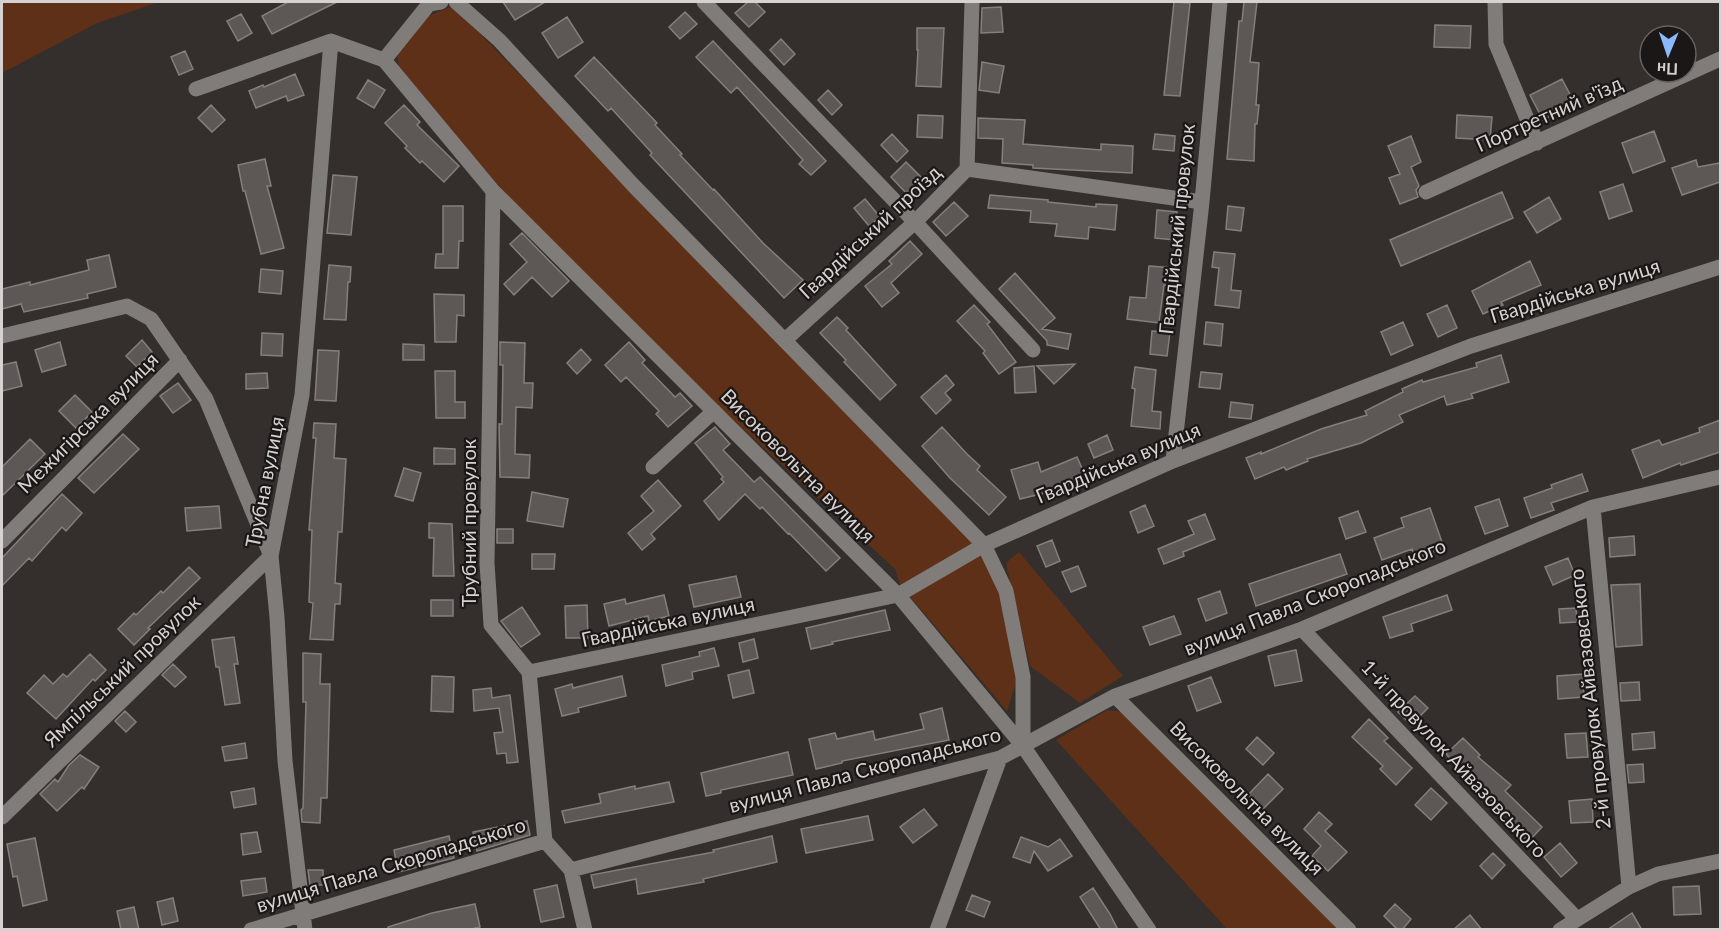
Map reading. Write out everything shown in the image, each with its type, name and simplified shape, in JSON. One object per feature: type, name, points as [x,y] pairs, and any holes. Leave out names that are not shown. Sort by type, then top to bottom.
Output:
[{"type":"street","points":[[196,89],[331,41],[384,60],[429,4],[441,2]]},
{"type":"street","points":[[456,2],[499,40],[633,185],[984,545],[1006,591],[1023,677],[1023,746]]},
{"type":"street","points":[[704,2],[915,222],[1033,350]]},
{"type":"street","points":[[967,169],[972,2]]},
{"type":"street","name":"Гвардійський провулок","points":[[1173,461],[1202,202],[1220,2]]},
{"type":"street","points":[[1495,2],[1496,44],[1537,143]]},
{"type":"street","name":"Трубна вулиця","points":[[303,922],[285,762],[277,617],[271,556],[302,395],[331,41]]},
{"type":"street","name":"Портретний в'їзд","points":[[1426,192],[1720,59]]},
{"type":"street","name":"Високовольтна вулиця","points":[[384,60],[493,191],[898,595],[1023,746],[1149,930]]},
{"type":"street","name":"Гвардійський проїзд","points":[[785,340],[915,222],[967,169],[1202,202]]},
{"type":"street","name":"Трубний провулок","points":[[493,191],[487,563],[490,626],[529,672]]},
{"type":"street","name":"Гвардійська вулиця","points":[[529,672],[898,595],[984,545],[1173,461],[1471,346],[1720,267]]},
{"type":"street","points":[[2,336],[127,306],[151,319],[206,399],[271,556]]},
{"type":"street","name":"Межигірська вулиця","points":[[2,541],[180,360]]},
{"type":"street","points":[[652,467],[714,411]]},
{"type":"street","name":"вулиця Павла Скоропадського","points":[[251,930],[303,922],[545,841],[571,870],[1000,758],[1115,696],[1302,629],[1593,507],[1720,477]]},
{"type":"street","name":"2-й провулок Айвазовського","points":[[1593,507],[1629,887]]},
{"type":"street","name":"Ямпільський провулок","points":[[2,817],[271,556]]},
{"type":"street","name":"1-й провулок Айвазовського","points":[[1302,629],[1576,918]]},
{"type":"street","points":[[529,672],[545,841]]},
{"type":"street","name":"Високовольтна вулиця","points":[[1115,696],[1349,930]]},
{"type":"street","points":[[937,930],[1000,758]]},
{"type":"street","points":[[1560,930],[1629,887],[1658,874],[1720,861]]},
{"type":"street","points":[[571,870],[585,930]]},
{"type":"shaded area","points":[[2,2],[159,2],[97,23],[2,73]]},
{"type":"shaded area","points":[[453,6],[982,550],[1000,592],[1016,683],[1007,711],[900,585],[895,569],[717,405],[506,194],[399,71],[397,47],[423,18]]},
{"type":"shaded area","points":[[1019,552],[1123,676],[1080,703],[1030,666],[1006,563]]},
{"type":"shaded area","points":[[1107,710],[1123,712],[1340,929],[1227,929],[1056,740]]},
{"type":"building","points":[[288,2],[337,2],[272,34],[262,16]]},
{"type":"building","points":[[503,2],[545,2],[515,20]]},
{"type":"building","points":[[748,2],[755,2],[765,12],[749,27],[735,13]]},
{"type":"building","points":[[1174,2],[1190,3],[1180,96],[1164,95]]},
{"type":"building","points":[[1244,2],[1257,2],[1250,62],[1259,63],[1256,105],[1259,105],[1257,124],[1255,124],[1254,161],[1227,159],[1239,21],[1242,21]]},
{"type":"building","points":[[1001,7],[1003,32],[981,33],[982,8]]},
{"type":"building","points":[[685,12],[697,24],[680,39],[669,27]]},
{"type":"building","points":[[241,14],[252,33],[238,41],[227,21]]},
{"type":"building","points":[[567,17],[583,42],[558,58],[542,33]]},
{"type":"building","points":[[1435,25],[1471,26],[1470,48],[1434,47]]},
{"type":"building","points":[[917,28],[944,28],[941,87],[916,86]]},
{"type":"building","points":[[781,39],[795,54],[784,65],[770,50]]},
{"type":"building","points":[[713,41],[826,161],[811,175],[799,164],[803,160],[737,87],[731,93],[696,57]]},
{"type":"building","points":[[185,51],[193,69],[179,75],[171,57]]},
{"type":"building","points":[[594,57],[657,123],[655,125],[682,154],[680,155],[763,243],[803,280],[784,298],[650,155],[652,153],[611,108],[608,111],[575,76]]},
{"type":"building","points":[[982,62],[1004,66],[999,93],[979,90]]},
{"type":"building","points":[[295,74],[304,95],[288,101],[286,96],[256,108],[249,91]]},
{"type":"building","points":[[1562,79],[1575,104],[1543,120],[1530,95]]},
{"type":"building","points":[[368,80],[385,90],[374,108],[357,98]]},
{"type":"building","points":[[828,90],[842,105],[832,115],[818,100]]},
{"type":"building","points":[[211,105],[225,120],[212,132],[198,118]]},
{"type":"building","points":[[404,105],[420,122],[417,125],[459,166],[444,182],[405,148],[407,146],[385,123]]},
{"type":"building","points":[[918,115],[943,116],[942,138],[917,137]]},
{"type":"building","points":[[1457,115],[1492,117],[1490,140],[1456,138]]},
{"type":"building","points":[[978,118],[1025,120],[1023,144],[1101,150],[1101,144],[1133,146],[1132,173],[1033,168],[1033,165],[1002,163],[1003,139],[978,138]]},
{"type":"building","points":[[1654,131],[1665,161],[1633,173],[1622,143]]},
{"type":"building","points":[[892,134],[908,151],[897,162],[881,145]]},
{"type":"building","points":[[1155,134],[1175,136],[1174,151],[1153,149]]},
{"type":"building","points":[[1411,136],[1421,162],[1411,167],[1419,186],[1416,190],[1418,197],[1400,204],[1389,178],[1400,174],[1388,146]]},
{"type":"building","points":[[265,159],[271,186],[267,186],[284,248],[261,254],[238,165]]},
{"type":"building","points":[[1696,160],[1698,167],[1720,163],[1720,182],[1682,195],[1672,168]]},
{"type":"building","points":[[906,162],[922,178],[906,193],[891,177]]},
{"type":"building","points":[[333,175],[357,177],[351,235],[327,233]]},
{"type":"building","points":[[1623,184],[1632,211],[1609,219],[1600,192]]},
{"type":"building","points":[[1502,192],[1513,218],[1401,266],[1390,240]]},
{"type":"building","points":[[990,195],[1096,207],[1096,204],[1117,205],[1115,230],[1089,227],[1088,239],[1055,236],[1057,224],[1030,222],[1031,211],[988,208]]},
{"type":"building","points":[[1549,197],[1561,219],[1537,233],[1524,212]]},
{"type":"building","points":[[865,199],[880,217],[869,226],[854,208]]},
{"type":"building","points":[[954,202],[968,216],[946,236],[933,222]]},
{"type":"building","points":[[443,206],[463,206],[463,241],[459,241],[458,268],[435,268],[436,254],[443,254]]},
{"type":"building","points":[[1228,206],[1244,208],[1241,231],[1226,229]]},
{"type":"building","points":[[1157,210],[1177,212],[1175,240],[1155,238]]},
{"type":"building","points":[[522,233],[569,281],[552,297],[532,277],[514,295],[504,284],[527,262],[510,244]]},
{"type":"building","points":[[910,241],[922,254],[891,283],[899,293],[882,307],[865,286],[892,264],[889,261]]},
{"type":"building","points":[[1214,252],[1235,254],[1231,290],[1241,291],[1239,308],[1215,305],[1219,268],[1212,267]]},
{"type":"building","points":[[109,255],[116,287],[87,294],[88,298],[24,312],[21,304],[2,309],[2,289],[30,282],[30,285],[89,270],[87,260]]},
{"type":"building","points":[[1530,261],[1541,285],[1501,302],[1503,305],[1483,314],[1472,291]]},
{"type":"building","points":[[329,265],[351,267],[346,320],[324,319]]},
{"type":"building","points":[[1149,266],[1175,268],[1174,286],[1164,285],[1159,323],[1127,319],[1130,297],[1146,298]]},
{"type":"building","points":[[261,269],[283,271],[281,294],[259,292]]},
{"type":"building","points":[[1015,273],[1055,318],[1042,329],[1071,334],[1068,349],[1047,345],[1047,341],[999,289]]},
{"type":"building","points":[[434,294],[464,295],[464,316],[457,315],[456,342],[435,342]]},
{"type":"building","points":[[974,305],[990,322],[987,324],[1016,362],[999,374],[983,353],[985,351],[957,321]]},
{"type":"building","points":[[1447,305],[1457,328],[1438,337],[1427,314]]},
{"type":"building","points":[[837,317],[896,385],[880,400],[820,333]]},
{"type":"building","points":[[1206,322],[1223,324],[1221,346],[1204,344]]},
{"type":"building","points":[[1403,322],[1413,345],[1391,355],[1381,332]]},
{"type":"building","points":[[1152,331],[1170,332],[1167,356],[1150,354]]},
{"type":"building","points":[[262,333],[283,334],[282,356],[261,355]]},
{"type":"building","points":[[142,340],[152,352],[137,367],[126,356]]},
{"type":"building","points":[[60,342],[66,365],[42,372],[35,350]]},
{"type":"building","points":[[500,342],[525,343],[524,383],[533,383],[532,408],[516,407],[515,454],[530,455],[529,478],[500,477],[499,424],[502,424],[503,365],[500,365]]},
{"type":"building","points":[[629,342],[645,360],[642,363],[675,397],[680,393],[692,406],[668,427],[656,414],[659,411],[626,377],[621,382],[605,365]]},
{"type":"building","points":[[403,344],[424,345],[424,360],[403,360]]},
{"type":"building","points":[[581,349],[591,360],[577,374],[567,363]]},
{"type":"building","points":[[318,350],[339,351],[336,401],[315,400]]},
{"type":"building","points":[[1501,355],[1509,382],[1471,394],[1473,398],[1447,405],[1444,396],[1399,415],[1403,422],[1361,443],[1307,459],[1308,461],[1286,470],[1284,467],[1255,479],[1246,458],[1321,429],[1367,415],[1365,411],[1422,380],[1423,382],[1477,367],[1476,363]]},
{"type":"building","points":[[16,362],[22,386],[2,391],[2,365]]},
{"type":"building","points":[[1075,364],[1054,384],[1037,366]]},
{"type":"building","points":[[1034,366],[1036,392],[1015,393],[1014,368]]},
{"type":"building","points":[[1135,367],[1156,370],[1152,411],[1161,412],[1160,429],[1131,426]]},
{"type":"building","points":[[435,371],[455,371],[455,402],[465,402],[465,418],[436,418]]},
{"type":"building","points":[[1201,372],[1222,374],[1220,389],[1199,387]]},
{"type":"building","points":[[267,373],[268,388],[246,389],[246,374]]},
{"type":"building","points":[[946,375],[954,385],[945,393],[951,400],[936,414],[921,397]]},
{"type":"building","points":[[178,383],[191,400],[173,413],[160,396]]},
{"type":"building","points":[[75,395],[92,412],[76,428],[59,411]]},
{"type":"building","points":[[1231,402],[1253,405],[1251,419],[1229,417]]},
{"type":"building","points":[[1720,420],[1720,452],[1681,465],[1680,463],[1643,478],[1632,450],[1659,440],[1662,445],[1700,432],[1699,428]]},
{"type":"building","points":[[314,423],[336,424],[334,458],[346,459],[342,532],[338,532],[335,583],[341,584],[340,604],[335,604],[333,640],[310,639],[313,603],[309,602],[312,530],[309,530],[316,438],[313,438]]},
{"type":"building","points":[[715,427],[730,444],[723,450],[754,482],[760,477],[840,558],[826,571],[762,507],[760,509],[745,494],[719,520],[704,501],[724,482],[721,479],[723,477],[695,443]]},
{"type":"building","points":[[942,427],[980,466],[977,470],[1006,497],[989,515],[950,478],[922,446]]},
{"type":"building","points":[[123,434],[139,449],[94,493],[78,478]]},
{"type":"building","points":[[1107,435],[1113,450],[1094,458],[1088,444]]},
{"type":"building","points":[[30,439],[45,454],[2,496],[2,467]]},
{"type":"building","points":[[434,448],[455,449],[455,464],[434,464]]},
{"type":"building","points":[[1077,457],[1086,477],[1053,491],[1020,499],[1011,470],[1038,462],[1041,472]]},
{"type":"building","points":[[404,468],[421,473],[413,501],[395,496]]},
{"type":"building","points":[[1582,474],[1588,491],[1551,503],[1554,510],[1531,518],[1524,498]]},
{"type":"building","points":[[658,480],[681,506],[651,534],[655,539],[642,550],[628,533],[654,511],[641,496]]},
{"type":"building","points":[[532,492],[568,499],[563,527],[527,521]]},
{"type":"building","points":[[62,494],[82,513],[66,531],[62,527],[32,561],[29,558],[2,586],[2,558]]},
{"type":"building","points":[[1499,499],[1508,526],[1485,534],[1475,507]]},
{"type":"building","points":[[1145,505],[1154,526],[1138,533],[1130,512]]},
{"type":"building","points":[[219,506],[221,528],[187,531],[185,508]]},
{"type":"building","points":[[1430,508],[1444,548],[1415,559],[1412,549],[1382,560],[1374,538],[1404,527],[1401,518]]},
{"type":"building","points":[[1358,511],[1366,532],[1346,539],[1339,518]]},
{"type":"building","points":[[1205,514],[1215,539],[1183,552],[1184,556],[1164,564],[1158,549],[1194,534],[1188,521]]},
{"type":"building","points":[[429,523],[452,524],[454,576],[433,576],[434,538],[429,538]]},
{"type":"building","points":[[497,529],[513,529],[513,543],[497,543]]},
{"type":"building","points":[[1634,536],[1635,555],[1610,557],[1609,538]]},
{"type":"building","points":[[1052,540],[1060,561],[1046,567],[1037,546]]},
{"type":"building","points":[[532,554],[555,554],[554,569],[532,569]]},
{"type":"building","points":[[1340,554],[1347,574],[1256,606],[1249,584]]},
{"type":"building","points":[[1568,558],[1575,575],[1553,585],[1545,567]]},
{"type":"building","points":[[1078,566],[1086,586],[1071,592],[1062,572]]},
{"type":"building","points":[[189,567],[200,578],[148,628],[150,629],[134,645],[118,629],[161,591],[163,593]]},
{"type":"building","points":[[736,576],[741,597],[694,607],[689,585]]},
{"type":"building","points":[[1640,584],[1642,645],[1616,647],[1611,585]]},
{"type":"building","points":[[1220,591],[1227,613],[1206,621],[1198,599]]},
{"type":"building","points":[[664,595],[669,616],[649,621],[648,616],[609,626],[604,604],[625,599],[626,604]]},
{"type":"building","points":[[1447,595],[1452,610],[1411,624],[1413,631],[1390,638],[1383,617]]},
{"type":"building","points":[[431,600],[453,600],[453,616],[431,616]]},
{"type":"building","points":[[587,605],[588,638],[566,638],[565,606]]},
{"type":"building","points":[[522,607],[540,634],[521,647],[501,621]]},
{"type":"building","points":[[1576,608],[1577,622],[1560,623],[1559,609]]},
{"type":"building","points":[[885,610],[890,630],[832,642],[833,644],[811,649],[806,628]]},
{"type":"building","points":[[1174,616],[1181,634],[1150,645],[1143,627]]},
{"type":"building","points":[[234,637],[238,664],[234,664],[240,703],[225,705],[212,640]]},
{"type":"building","points":[[754,639],[758,658],[743,662],[739,643]]},
{"type":"building","points":[[714,648],[719,666],[692,672],[693,679],[666,686],[662,665],[700,656],[699,652]]},
{"type":"building","points":[[1296,650],[1302,681],[1275,686],[1268,656]]},
{"type":"building","points":[[303,653],[321,654],[320,684],[330,684],[327,798],[321,798],[320,823],[302,822],[306,702],[303,702]]},
{"type":"building","points":[[90,654],[106,670],[95,681],[93,679],[56,719],[27,693],[44,675],[53,684],[63,674],[67,677]]},
{"type":"building","points":[[173,664],[186,677],[175,687],[162,675]]},
{"type":"building","points":[[749,670],[754,693],[733,698],[728,675]]},
{"type":"building","points":[[1583,674],[1584,697],[1558,699],[1557,676]]},
{"type":"building","points":[[432,676],[454,677],[453,712],[431,711]]},
{"type":"building","points":[[622,676],[626,696],[578,708],[579,712],[562,716],[555,689],[572,684],[573,688]]},
{"type":"building","points":[[1211,677],[1221,702],[1197,711],[1188,686]]},
{"type":"building","points":[[1639,682],[1640,700],[1621,701],[1620,683]]},
{"type":"building","points":[[491,688],[492,698],[510,695],[518,762],[507,763],[506,753],[497,754],[494,733],[503,732],[499,708],[474,711],[473,690]]},
{"type":"building","points":[[1415,696],[1428,708],[1411,725],[1398,712]]},
{"type":"building","points":[[942,708],[949,740],[842,761],[842,763],[816,769],[809,739],[835,733],[837,739],[873,731],[875,740],[924,729],[920,714]]},
{"type":"building","points":[[125,711],[136,722],[126,732],[115,721]]},
{"type":"building","points":[[1369,719],[1388,738],[1384,741],[1412,768],[1396,785],[1380,769],[1383,766],[1352,737]]},
{"type":"building","points":[[1654,732],[1655,748],[1633,750],[1632,734]]},
{"type":"building","points":[[1586,733],[1588,757],[1567,758],[1565,734]]},
{"type":"building","points":[[1257,737],[1274,753],[1263,765],[1246,749]]},
{"type":"building","points":[[1463,738],[1480,755],[1478,757],[1511,785],[1505,791],[1542,827],[1527,843],[1506,823],[1511,817],[1477,788],[1446,754]]},
{"type":"building","points":[[245,743],[247,758],[225,761],[222,747]]},
{"type":"building","points":[[788,752],[793,775],[721,790],[721,793],[706,796],[701,773]]},
{"type":"building","points":[[80,755],[99,767],[84,789],[82,787],[57,811],[40,794],[55,779],[58,782],[69,765]]},
{"type":"building","points":[[1643,764],[1644,782],[1629,783],[1627,765]]},
{"type":"building","points":[[1268,774],[1283,789],[1263,809],[1248,795]]},
{"type":"building","points":[[669,782],[674,802],[565,823],[562,811],[601,803],[599,794],[635,786],[635,789]]},
{"type":"building","points":[[254,788],[256,804],[234,808],[231,792]]},
{"type":"building","points":[[1431,788],[1447,803],[1431,820],[1415,805]]},
{"type":"building","points":[[1592,799],[1593,822],[1571,823],[1569,801]]},
{"type":"building","points":[[924,809],[937,825],[913,843],[900,827]]},
{"type":"building","points":[[1319,812],[1332,824],[1325,831],[1347,852],[1328,871],[1312,856],[1321,846],[1304,829]]},
{"type":"building","points":[[868,816],[873,840],[806,853],[801,829]]},
{"type":"building","points":[[527,821],[530,835],[477,851],[473,832]]},
{"type":"building","points":[[257,832],[261,852],[243,855],[241,834]]},
{"type":"building","points":[[449,836],[454,858],[398,872],[394,850]]},
{"type":"building","points":[[772,836],[777,862],[703,879],[704,882],[638,894],[636,879],[594,888],[591,875],[714,852],[713,850]]},
{"type":"building","points":[[1021,837],[1048,847],[1060,839],[1072,856],[1048,871],[1034,851],[1030,863],[1013,857]]},
{"type":"building","points":[[35,838],[47,900],[23,906],[17,876],[13,877],[7,844]]},
{"type":"building","points":[[1560,843],[1577,863],[1561,877],[1544,857]]},
{"type":"building","points":[[1493,853],[1505,865],[1492,879],[1480,866]]},
{"type":"building","points":[[308,870],[323,870],[323,885],[310,885]]},
{"type":"building","points":[[265,878],[267,892],[243,896],[241,881]]},
{"type":"building","points":[[557,885],[564,917],[541,922],[534,890]]},
{"type":"building","points":[[1699,886],[1701,914],[1674,915],[1673,887]]},
{"type":"building","points":[[1093,888],[1118,930],[1101,930],[1080,897]]},
{"type":"building","points":[[972,895],[990,902],[984,917],[966,910]]},
{"type":"building","points":[[173,898],[178,921],[162,925],[157,902]]},
{"type":"building","points":[[475,904],[480,927],[467,930],[388,930],[388,927],[432,913]]},
{"type":"building","points":[[1395,904],[1411,919],[1402,930],[1398,930],[1384,916]]},
{"type":"building","points":[[134,907],[139,930],[121,930],[117,911]]},
{"type":"building","points":[[1632,913],[1642,930],[1607,930]]},
{"type":"building","points":[[1470,915],[1482,930],[1453,930]]}]
